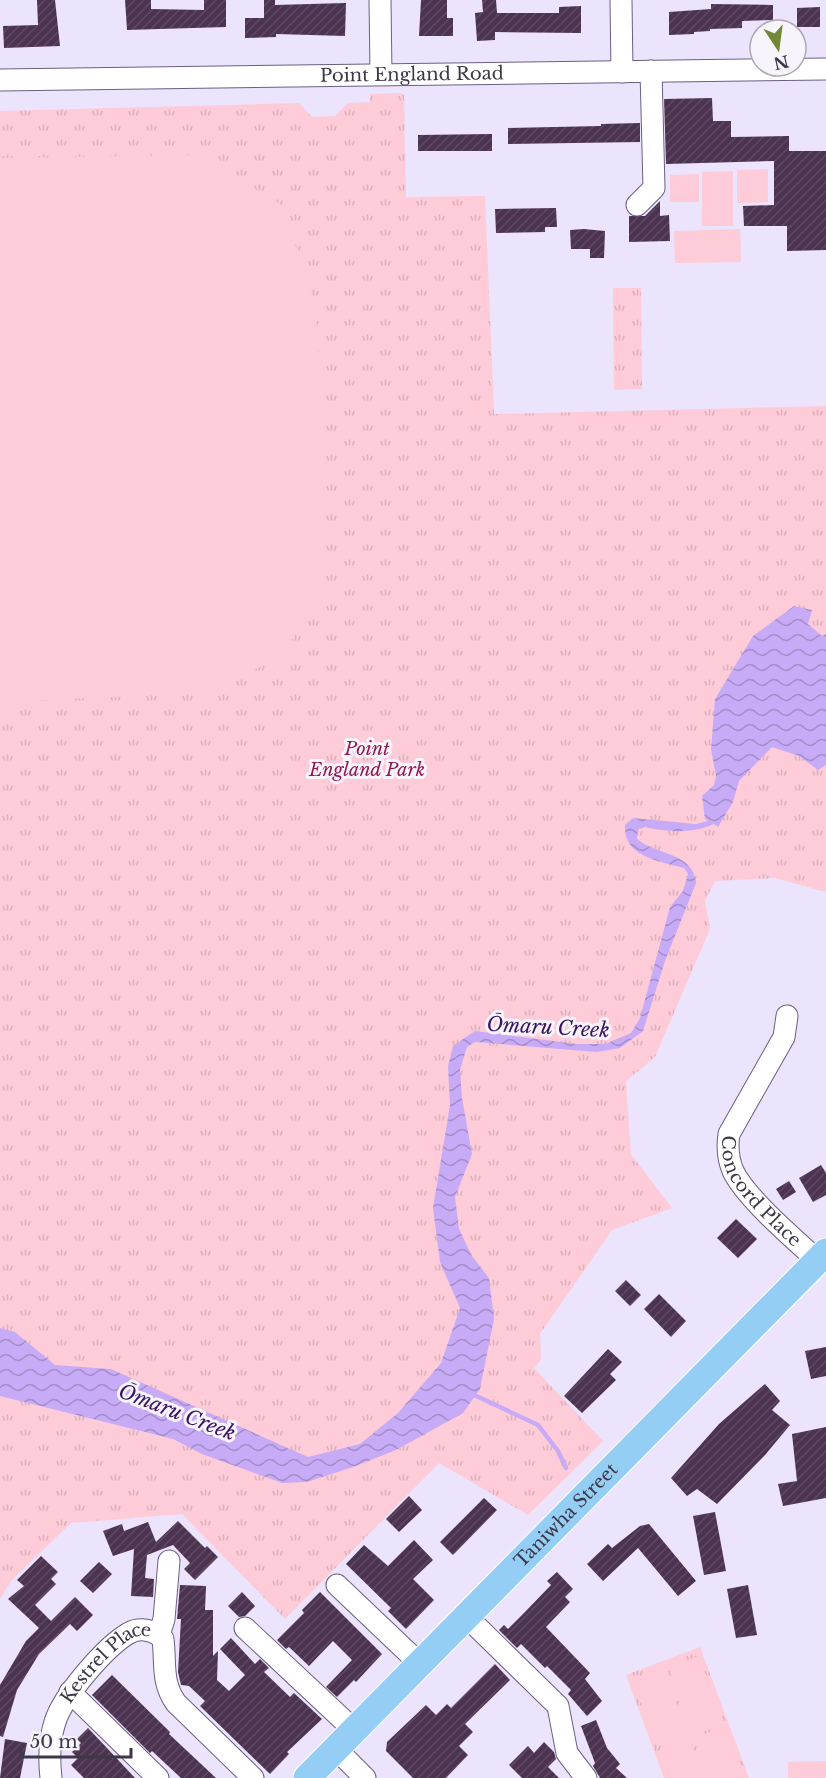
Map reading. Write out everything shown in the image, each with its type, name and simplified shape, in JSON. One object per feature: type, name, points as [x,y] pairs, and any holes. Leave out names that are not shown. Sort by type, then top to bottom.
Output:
[{"type":"main road","name":"Taniwha Street","points":[[307,1778],[822,1256]]},
{"type":"street","points":[[380,0],[381,74]]},
{"type":"street","points":[[621,0],[622,72]]},
{"type":"street","name":"Point England Road","points":[[0,80],[826,69]]},
{"type":"street","points":[[637,205],[654,188],[651,71]]},
{"type":"street","name":"Concord Place","points":[[788,1016],[784,1037],[729,1134],[728,1151],[732,1169],[743,1186],[822,1256]]},
{"type":"street","points":[[159,1635],[164,1618],[169,1561]]},
{"type":"street","points":[[337,1585],[419,1663]]},
{"type":"street","points":[[466,1616],[558,1706],[567,1753],[586,1778]]},
{"type":"street","points":[[245,1628],[354,1730]]},
{"type":"street","name":"Kestrel Place","points":[[51,1778],[51,1737],[60,1710],[70,1692],[129,1633],[140,1629],[159,1635],[163,1639],[164,1672],[169,1693],[253,1778]]},
{"type":"street","points":[[70,1692],[158,1778]]},
{"type":"street","points":[[336,1749],[365,1778]]},
{"type":"green space","name":"Point England Park","points":[[401,93],[404,95],[406,197],[485,196],[494,414],[826,406],[826,892],[775,878],[715,881],[705,901],[710,929],[655,1057],[626,1081],[631,1154],[672,1208],[612,1230],[540,1334],[541,1360],[534,1368],[603,1441],[528,1515],[439,1463],[285,1619],[182,1514],[71,1523],[11,1581],[0,1599],[0,111],[299,103],[312,117],[335,116],[348,103],[370,102],[370,94]]},
{"type":"green space","points":[[199,155],[283,206],[316,310],[325,502],[321,594],[281,656],[208,693],[0,702],[0,158]]},
{"type":"green space","points":[[768,169],[768,202],[737,203],[737,170]]},
{"type":"green space","points":[[733,171],[733,226],[702,226],[702,172]]},
{"type":"green space","points":[[699,174],[699,202],[670,202],[670,175]]},
{"type":"green space","points":[[740,229],[741,262],[675,263],[674,231]]},
{"type":"green space","points":[[613,288],[641,288],[642,389],[614,390]]},
{"type":"green space","points":[[700,1647],[749,1778],[664,1778],[626,1675]]},
{"type":"green space","points":[[699,1656],[722,1719],[691,1730],[668,1667]]},
{"type":"green space","points":[[664,1669],[687,1732],[656,1743],[633,1680]]},
{"type":"green space","points":[[725,1727],[744,1778],[709,1778],[694,1738]]},
{"type":"green space","points":[[690,1740],[704,1778],[669,1778],[659,1752]]},
{"type":"green space","points":[[826,1761],[826,1778],[788,1778],[788,1762]]},
{"type":"water","name":"Ōmaru Creek","points":[[794,606],[812,610],[808,624],[822,636],[826,634],[826,765],[818,770],[799,756],[772,747],[739,781],[733,802],[718,827],[714,824],[688,831],[645,827],[637,830],[637,839],[645,845],[682,860],[688,865],[696,883],[665,961],[643,1031],[620,1048],[597,1052],[475,1042],[467,1047],[460,1070],[462,1098],[472,1154],[455,1197],[459,1229],[472,1256],[489,1278],[494,1319],[480,1389],[463,1413],[396,1450],[356,1466],[307,1482],[282,1483],[202,1454],[173,1439],[0,1396],[0,1328],[15,1332],[55,1365],[111,1369],[308,1457],[360,1444],[398,1413],[441,1363],[460,1308],[440,1262],[433,1208],[450,1105],[448,1066],[453,1046],[475,1031],[577,1044],[605,1044],[631,1033],[640,1018],[670,907],[683,891],[688,874],[684,868],[654,860],[636,851],[626,836],[625,825],[633,818],[696,824],[708,821],[705,819],[702,796],[714,785],[716,776],[711,749],[715,699],[753,636]]},
{"type":"building","points":[[37,0],[55,0],[60,46],[4,48],[3,26],[38,25]]},
{"type":"building","points":[[125,0],[151,0],[151,9],[204,10],[204,0],[226,0],[226,27],[127,30]]},
{"type":"building","points":[[264,0],[275,0],[275,5],[346,3],[345,36],[276,34],[276,37],[245,38],[245,18],[264,18]]},
{"type":"building","points":[[421,0],[447,0],[447,18],[453,18],[453,36],[419,36]]},
{"type":"building","points":[[482,0],[496,0],[497,13],[559,13],[559,7],[581,6],[581,33],[495,32],[495,40],[477,41],[475,13],[483,12]]},
{"type":"building","points":[[711,4],[773,5],[773,18],[748,18],[748,21],[742,21],[742,28],[710,29],[710,31],[694,32],[694,34],[669,35],[669,12],[711,9]]},
{"type":"building","points":[[820,7],[820,27],[808,27],[808,18],[797,18],[797,8]]},
{"type":"building","points":[[712,98],[713,121],[731,121],[731,137],[789,136],[789,151],[826,151],[826,250],[787,251],[787,226],[744,226],[743,206],[774,205],[774,161],[666,164],[664,99]]},
{"type":"building","points":[[640,123],[640,142],[508,144],[508,128]]},
{"type":"building","points":[[492,134],[492,151],[418,151],[418,135]]},
{"type":"building","points":[[660,201],[660,216],[669,215],[670,241],[629,242],[629,216],[645,216]]},
{"type":"building","points":[[556,208],[557,227],[545,227],[545,232],[496,233],[495,209]]},
{"type":"building","points":[[570,230],[605,231],[604,258],[590,258],[590,249],[571,249]]},
{"type":"building","points":[[821,1165],[826,1173],[826,1195],[813,1202],[799,1178]]},
{"type":"building","points":[[789,1181],[796,1192],[783,1200],[776,1189]]},
{"type":"building","points":[[736,1219],[757,1239],[738,1258],[717,1238]]},
{"type":"building","points":[[626,1280],[641,1295],[630,1306],[615,1291]]},
{"type":"building","points":[[659,1294],[686,1321],[671,1337],[644,1309]]},
{"type":"building","points":[[826,1347],[826,1376],[811,1379],[805,1351]]},
{"type":"building","points":[[608,1349],[622,1362],[610,1374],[616,1380],[582,1413],[564,1396]]},
{"type":"building","points":[[765,1384],[780,1401],[772,1410],[790,1425],[765,1455],[717,1504],[697,1489],[687,1496],[671,1478],[719,1424]]},
{"type":"building","points":[[826,1427],[826,1498],[783,1506],[778,1484],[797,1481],[792,1434]]},
{"type":"building","points":[[409,1496],[422,1510],[399,1532],[386,1519]]},
{"type":"building","points":[[484,1498],[497,1510],[453,1555],[440,1542]]},
{"type":"building","points":[[715,1512],[726,1571],[704,1575],[693,1516]]},
{"type":"building","points":[[178,1521],[205,1548],[207,1546],[218,1557],[195,1580],[184,1569],[190,1563],[173,1545],[147,1555],[145,1578],[154,1579],[153,1597],[131,1596],[134,1549],[113,1556],[103,1531],[122,1524],[124,1531],[148,1522],[156,1542]]},
{"type":"building","points":[[649,1524],[696,1581],[678,1596],[638,1548],[603,1581],[587,1564],[608,1544],[612,1548],[640,1526]]},
{"type":"building","points":[[414,1540],[433,1560],[413,1579],[434,1600],[406,1629],[388,1611],[391,1608],[346,1564],[364,1545],[388,1566]]},
{"type":"building","points":[[41,1556],[58,1572],[51,1579],[56,1584],[35,1605],[51,1621],[75,1597],[93,1615],[77,1631],[70,1624],[39,1654],[17,1690],[3,1737],[0,1736],[0,1685],[26,1641],[39,1628],[8,1599],[24,1586],[17,1580]]},
{"type":"building","points":[[99,1562],[112,1574],[93,1593],[80,1581]]},
{"type":"building","points":[[557,1572],[573,1589],[565,1597],[570,1602],[546,1627],[590,1673],[585,1679],[602,1701],[587,1716],[568,1694],[571,1690],[547,1666],[545,1668],[521,1644],[517,1648],[499,1630],[504,1625],[508,1629],[551,1585],[547,1581]]},
{"type":"building","points":[[180,1585],[206,1586],[205,1610],[213,1610],[213,1656],[218,1651],[217,1680],[229,1691],[245,1675],[220,1649],[231,1638],[255,1664],[260,1659],[269,1668],[264,1672],[290,1697],[294,1693],[322,1719],[287,1752],[289,1754],[270,1774],[200,1706],[205,1701],[189,1686],[181,1685],[178,1672],[181,1619],[177,1619]]},
{"type":"building","points":[[748,1585],[757,1635],[736,1638],[727,1589]]},
{"type":"building","points":[[242,1592],[255,1606],[245,1616],[239,1617],[228,1606]]},
{"type":"building","points":[[320,1592],[382,1654],[356,1682],[354,1680],[337,1697],[326,1687],[352,1660],[333,1641],[309,1666],[289,1647],[286,1649],[277,1640],[304,1613],[302,1610]]},
{"type":"building","points":[[495,1664],[510,1680],[465,1724],[473,1732],[459,1746],[468,1755],[446,1778],[413,1778],[386,1751],[387,1742],[426,1705],[436,1715],[447,1704],[451,1708]]},
{"type":"building","points":[[112,1675],[170,1732],[169,1734],[216,1778],[181,1778],[152,1751],[150,1753],[92,1695]]},
{"type":"building","points":[[596,1720],[607,1748],[620,1764],[616,1768],[627,1778],[600,1778],[593,1766],[595,1763],[581,1726]]},
{"type":"building","points":[[88,1728],[135,1778],[84,1778],[71,1765],[78,1758],[72,1752],[81,1743],[77,1739]]},
{"type":"building","points":[[5,1739],[27,1743],[20,1778],[0,1778]]},
{"type":"building","points":[[544,1742],[554,1752],[556,1759],[548,1767],[559,1778],[522,1778],[509,1765],[528,1746],[534,1753]]},
{"type":"waterway","points":[[470,1393],[538,1425],[558,1451],[566,1468]]}]
